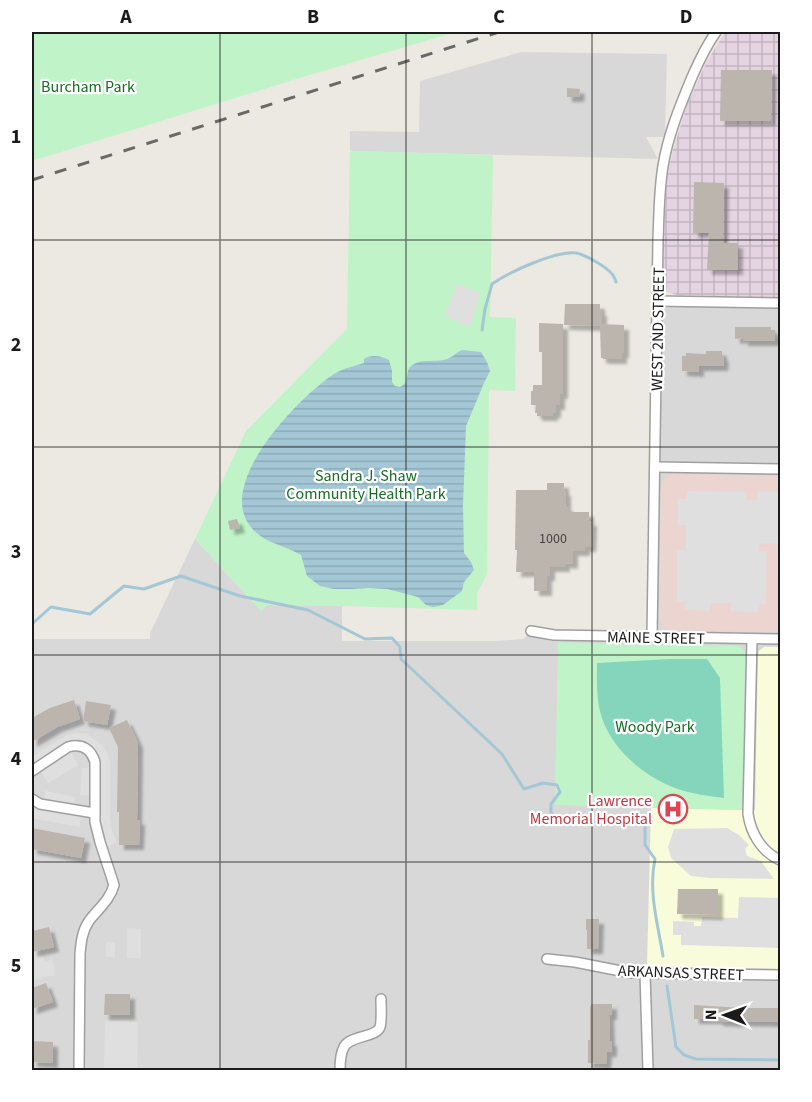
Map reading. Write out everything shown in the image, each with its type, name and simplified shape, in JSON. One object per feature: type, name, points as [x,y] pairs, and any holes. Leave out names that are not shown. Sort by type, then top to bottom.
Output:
[{"type":"street","name":"WEST 2ND STREET","points":[[652,637],[660,200],[667,147],[678,112],[703,53],[716,32]]},
{"type":"street","points":[[657,301],[780,303]]},
{"type":"street","points":[[655,467],[780,469]]},
{"type":"street","name":"MAINE STREET","points":[[531,631],[554,635],[780,639]]},
{"type":"street","points":[[752,639],[748,814],[759,842],[780,860]]},
{"type":"street","points":[[32,771],[68,747],[78,745],[86,748],[93,755],[95,762],[94,813],[97,832],[114,885],[107,900],[89,921],[82,937],[79,1071]]},
{"type":"street","points":[[32,800],[40,804],[94,813]]},
{"type":"street","name":"ARKANSAS STREET","points":[[547,959],[631,973],[780,975]]},
{"type":"street","points":[[645,973],[648,1071]]},
{"type":"street","points":[[340,1071],[343,1047],[349,1041],[376,1032],[380,1028],[381,999]]},
{"type":"shaded area","points":[[725,32],[780,32],[780,298],[677,295],[667,292],[663,280],[667,177],[673,150],[687,105],[706,63]]},
{"type":"shaded area","points":[[521,52],[667,54],[665,137],[646,137],[658,159],[350,151],[350,131],[419,132],[420,81]]},
{"type":"shaded area","points":[[457,284],[480,293],[470,327],[445,316]]},
{"type":"shaded area","points":[[657,301],[780,303],[780,1070],[32,1070],[32,639],[150,639],[150,633],[195,539],[261,611],[267,605],[342,606],[342,641],[495,641],[524,639],[531,631],[651,637]]},
{"type":"shaded area","points":[[673,474],[780,476],[780,632],[671,631],[663,628],[659,618],[661,486],[665,478]]},
{"type":"shaded area","points":[[687,491],[746,492],[746,500],[757,500],[757,492],[780,492],[780,543],[759,543],[759,551],[767,551],[766,604],[759,604],[759,612],[731,611],[731,603],[711,603],[710,611],[685,610],[685,602],[677,602],[677,550],[686,550],[686,525],[678,525],[678,499],[687,499]]},
{"type":"shaded area","name":"Lawrence Memorial Hospital","points":[[764,647],[780,647],[780,969],[647,966],[651,808],[755,810],[758,655]]},
{"type":"shaded area","points":[[88,734],[102,745],[108,754],[110,819],[117,842],[102,849],[95,795],[80,795],[82,768],[95,768],[90,752],[69,748],[78,765],[48,783],[38,767],[32,771],[32,756],[67,735]]},
{"type":"shaded area","points":[[46,791],[75,797],[74,809],[81,811],[80,827],[32,817],[32,799],[42,804]]},
{"type":"shaded area","points":[[727,828],[749,845],[745,849],[747,856],[761,861],[774,879],[691,876],[671,858],[668,847],[674,829]]},
{"type":"shaded area","points":[[739,897],[780,898],[780,948],[681,945],[681,935],[673,935],[673,921],[694,922],[694,926],[701,926],[702,917],[738,918]]},
{"type":"shaded area","points":[[127,928],[141,929],[141,958],[127,958]]},
{"type":"shaded area","points":[[106,942],[115,942],[115,957],[106,957]]},
{"type":"shaded area","points":[[39,949],[45,962],[53,959],[55,976],[32,981],[32,951]]},
{"type":"shaded area","points":[[105,1020],[138,1022],[137,1070],[104,1070]]},
{"type":"green space","name":"Burcham Park","points":[[32,32],[456,32],[32,161]]},
{"type":"green space","name":"Sandra J. Shaw Community Health Park","points":[[350,151],[493,155],[490,317],[516,318],[515,391],[489,390],[487,574],[477,593],[477,610],[267,605],[261,611],[195,539],[246,431],[347,329]]},
{"type":"green space","name":"Woody Park","points":[[558,642],[738,646],[744,650],[742,810],[555,805]]},
{"type":"green space","points":[[707,659],[720,678],[724,798],[684,791],[654,778],[622,752],[602,718],[598,697],[597,663]]},
{"type":"water","points":[[462,350],[481,352],[490,371],[466,426],[464,553],[474,570],[464,582],[462,591],[443,605],[433,607],[426,605],[418,597],[387,589],[334,589],[320,586],[307,576],[301,555],[255,532],[242,508],[244,487],[252,465],[266,442],[283,421],[319,385],[346,368],[364,363],[367,357],[376,356],[389,360],[392,382],[395,386],[400,387],[405,382],[409,369],[415,363],[445,360]]},
{"type":"building","points":[[721,70],[772,70],[771,121],[720,121]]},
{"type":"building","points":[[567,88],[580,89],[579,97],[567,97]]},
{"type":"building","points":[[694,182],[724,183],[723,243],[738,243],[738,270],[707,270],[709,233],[693,233]]},
{"type":"building","points":[[565,304],[600,304],[602,324],[624,325],[622,359],[601,358],[600,326],[564,325]]},
{"type":"building","points":[[539,323],[563,324],[563,394],[560,394],[560,405],[556,405],[556,413],[553,413],[553,416],[537,416],[536,405],[531,405],[533,385],[542,385]]},
{"type":"building","points":[[735,327],[771,327],[771,330],[775,330],[775,341],[735,339]]},
{"type":"building","points":[[706,351],[722,351],[723,366],[699,366],[699,372],[682,371],[682,356],[686,356],[686,353],[706,354]]},
{"type":"building","points":[[547,483],[564,483],[566,507],[569,507],[569,512],[589,512],[589,521],[592,521],[591,547],[585,547],[585,551],[573,551],[573,564],[565,563],[565,567],[550,567],[550,576],[547,576],[547,591],[534,591],[534,572],[516,572],[516,490],[547,490]]},
{"type":"building","points":[[237,519],[240,528],[230,530],[228,521]]},
{"type":"building","points":[[74,700],[80,719],[57,727],[32,742],[32,718],[50,708]]},
{"type":"building","points":[[86,701],[111,705],[107,725],[83,721]]},
{"type":"building","points":[[127,720],[138,743],[139,845],[119,845],[118,747],[109,728]]},
{"type":"building","points":[[32,828],[85,838],[81,858],[32,849]]},
{"type":"building","points":[[678,889],[718,889],[718,915],[677,914]]},
{"type":"building","points":[[586,919],[599,919],[598,949],[587,949]]},
{"type":"building","points":[[49,927],[54,947],[32,952],[32,931]]},
{"type":"building","points":[[46,983],[53,1002],[32,1009],[32,988]]},
{"type":"building","points":[[105,994],[130,994],[130,1015],[104,1015]]},
{"type":"building","points":[[591,1004],[612,1004],[612,1015],[609,1015],[612,1052],[607,1052],[606,1064],[588,1063]]},
{"type":"building","points":[[694,1005],[778,1008],[780,1009],[780,1022],[694,1019]]},
{"type":"building","points":[[32,1041],[53,1042],[53,1063],[32,1062]]},
{"type":"waterway","points":[[482,330],[492,284],[521,268],[556,255],[576,253],[590,258],[613,275],[616,282]]},
{"type":"waterway","points":[[32,624],[51,607],[90,614],[124,586],[144,589],[181,576],[240,596],[308,610],[365,639],[392,638],[400,647],[401,659],[502,754],[524,789],[543,783],[557,785],[560,792],[551,804],[551,813],[559,820],[606,824],[621,817],[635,819],[645,825],[645,845],[655,859],[653,896],[663,956]]},
{"type":"waterway","points":[[667,986],[676,1047],[684,1055],[696,1059],[780,1060]]},
{"type":"railway","points":[[32,180],[499,32]]},
{"type":"place","name":"Lawrence Memorial Hospital","points":[[673,809]]}]
